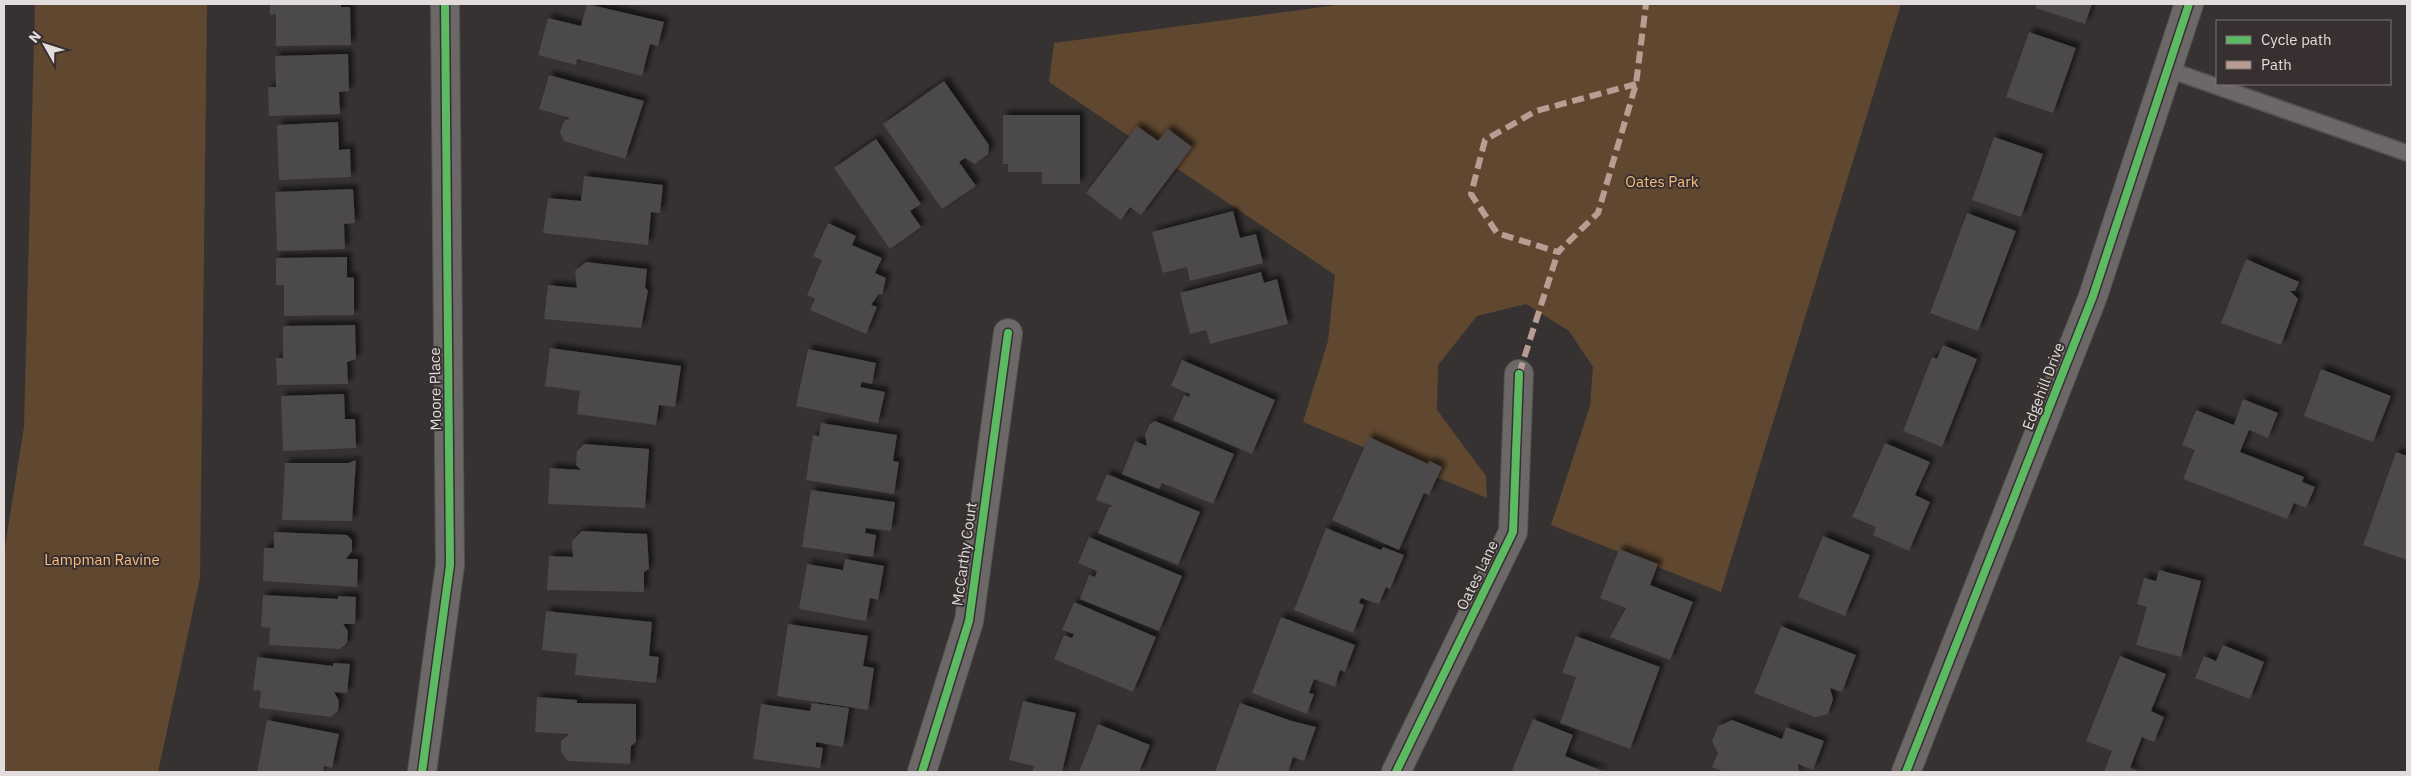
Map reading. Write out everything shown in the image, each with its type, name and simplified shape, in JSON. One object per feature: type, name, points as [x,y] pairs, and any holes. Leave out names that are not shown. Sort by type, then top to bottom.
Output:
[{"type":"street","name":"Moore Place","points":[[422,772],[450,565],[445,4]]},
{"type":"street","name":"Edgehill Drive","points":[[1906,772],[2094,296],[2189,4]]},
{"type":"street","name":"McCarthy Court","points":[[922,772],[969,621],[1008,333]]},
{"type":"street","name":"Oates Lane","points":[[1396,772],[1513,532],[1519,374]]},
{"type":"lane","points":[[2168,69],[2407,153]]},
{"type":"green space","name":"Lampman Ravine","points":[[35,4],[207,4],[200,578],[158,772],[4,772],[4,553],[24,427]]},
{"type":"green space","name":"Oates Park","points":[[1344,4],[1901,4],[1721,592],[1551,525],[1590,406],[1593,367],[1569,331],[1526,304],[1477,316],[1438,365],[1437,410],[1486,476],[1487,498],[1303,422],[1328,341],[1335,275],[1049,82],[1054,43]]},
{"type":"building","points":[[270,4],[341,4],[341,7],[350,7],[351,45],[276,46],[276,14],[270,15]]},
{"type":"building","points":[[587,4],[664,22],[658,46],[650,44],[642,76],[577,59],[576,65],[538,55],[548,18],[581,26]]},
{"type":"building","points":[[2037,4],[2092,4],[2085,24],[2036,8]]},
{"type":"building","points":[[2029,32],[2076,48],[2053,113],[2006,97]]},
{"type":"building","points":[[348,54],[349,91],[339,92],[340,114],[269,116],[268,87],[276,87],[275,56]]},
{"type":"building","points":[[549,75],[644,101],[625,159],[564,141],[560,133],[564,121],[570,118],[539,109]]},
{"type":"building","points":[[944,81],[989,145],[988,154],[975,164],[965,158],[959,162],[976,186],[942,209],[883,124]]},
{"type":"building","points":[[1003,115],[1080,115],[1080,184],[1042,184],[1042,172],[1008,172],[1008,164],[1003,164]]},
{"type":"building","points":[[338,122],[339,150],[350,149],[351,177],[279,180],[277,125]]},
{"type":"building","points":[[1137,126],[1158,141],[1168,129],[1192,147],[1141,215],[1130,207],[1121,220],[1086,193]]},
{"type":"building","points":[[1994,137],[2043,154],[2021,217],[1972,200]]},
{"type":"building","points":[[876,139],[921,204],[910,211],[921,227],[890,249],[834,168]]},
{"type":"building","points":[[584,176],[663,185],[660,213],[651,212],[648,245],[543,233],[548,198],[581,201]]},
{"type":"building","points":[[353,189],[355,223],[344,224],[345,249],[277,251],[275,192]]},
{"type":"building","points":[[1233,211],[1240,238],[1256,234],[1263,263],[1190,281],[1187,267],[1163,273],[1152,232]]},
{"type":"building","points":[[1967,213],[2016,231],[1978,331],[1930,313]]},
{"type":"building","points":[[828,223],[856,236],[852,245],[882,258],[875,273],[886,278],[882,295],[879,294],[871,305],[877,307],[866,334],[810,310],[815,299],[807,295],[822,260],[813,256]]},
{"type":"building","points":[[347,257],[347,277],[354,278],[354,315],[284,316],[284,285],[276,285],[276,258]]},
{"type":"building","points":[[2246,259],[2299,282],[2295,291],[2290,291],[2298,299],[2281,345],[2221,323]]},
{"type":"building","points":[[586,262],[647,269],[645,287],[648,291],[641,328],[544,319],[548,285],[577,288],[575,271]]},
{"type":"building","points":[[1261,272],[1264,283],[1277,279],[1288,324],[1210,344],[1206,330],[1190,334],[1180,293]]},
{"type":"building","points":[[355,325],[356,359],[347,362],[348,384],[277,385],[276,358],[283,358],[283,326]]},
{"type":"building","points":[[1943,345],[1977,359],[1942,447],[1903,431],[1932,357],[1937,359]]},
{"type":"building","points":[[550,348],[681,366],[675,407],[659,405],[656,425],[577,414],[580,391],[545,386]]},
{"type":"building","points":[[808,349],[876,363],[872,384],[862,382],[860,387],[885,392],[878,423],[796,406]]},
{"type":"building","points":[[1182,360],[1275,400],[1252,454],[1173,420],[1184,395],[1189,397],[1190,394],[1171,386]]},
{"type":"building","points":[[2321,369],[2391,396],[2373,442],[2304,416]]},
{"type":"building","points":[[344,394],[345,419],[355,419],[356,448],[283,451],[281,396]]},
{"type":"building","points":[[2243,399],[2278,413],[2268,438],[2249,430],[2240,452],[2304,477],[2302,482],[2315,487],[2306,508],[2294,503],[2287,519],[2183,479],[2195,450],[2182,445],[2196,410],[2234,425]]},
{"type":"building","points":[[1155,421],[1234,454],[1213,504],[1162,483],[1159,489],[1122,474],[1135,441],[1147,446],[1145,435],[1150,424]]},
{"type":"building","points":[[821,423],[897,435],[893,461],[899,462],[894,494],[806,480],[813,435],[819,436]]},
{"type":"building","points":[[1369,437],[1428,464],[1429,461],[1442,467],[1429,495],[1424,493],[1399,550],[1332,520]]},
{"type":"building","points":[[1885,443],[1930,462],[1915,495],[1930,502],[1909,551],[1873,535],[1876,527],[1852,517]]},
{"type":"building","points":[[584,444],[649,449],[645,508],[548,504],[550,468],[581,470],[576,465],[577,451]]},
{"type":"building","points":[[2396,452],[2407,456],[2407,560],[2363,545]]},
{"type":"building","points":[[356,460],[352,521],[282,520],[285,463],[348,463]]},
{"type":"building","points":[[1107,474],[1200,512],[1178,565],[1098,533],[1109,507],[1113,506],[1096,500]]},
{"type":"building","points":[[811,490],[895,502],[891,531],[866,528],[865,533],[876,535],[873,557],[802,547]]},
{"type":"building","points":[[1326,528],[1381,550],[1383,547],[1404,555],[1390,589],[1386,587],[1379,604],[1361,598],[1359,603],[1364,605],[1353,633],[1294,610]]},
{"type":"building","points":[[582,531],[647,534],[649,569],[644,572],[644,592],[547,590],[549,556],[573,557],[572,541]]},
{"type":"building","points":[[274,532],[347,535],[352,540],[352,551],[346,559],[358,559],[357,587],[263,581],[264,548],[274,548]]},
{"type":"building","points":[[1823,536],[1870,555],[1845,616],[1798,597]]},
{"type":"building","points":[[1089,537],[1182,576],[1159,631],[1080,599],[1089,575],[1095,577],[1097,571],[1078,563]]},
{"type":"building","points":[[1619,549],[1658,564],[1650,585],[1693,602],[1670,660],[1610,637],[1626,608],[1600,598]]},
{"type":"building","points":[[845,559],[884,566],[878,600],[870,598],[866,621],[799,609],[807,564],[843,570]]},
{"type":"building","points":[[2159,570],[2201,581],[2181,657],[2136,645],[2147,607],[2137,604],[2144,578],[2156,581]]},
{"type":"building","points":[[263,595],[338,599],[338,596],[356,597],[355,624],[343,624],[348,631],[347,643],[340,649],[269,645],[270,628],[261,627]]},
{"type":"building","points":[[1074,602],[1156,637],[1133,692],[1054,659],[1064,635],[1072,638],[1074,634],[1062,630]]},
{"type":"building","points":[[546,611],[652,622],[649,656],[659,657],[656,683],[575,675],[577,654],[542,650]]},
{"type":"building","points":[[1281,617],[1355,645],[1345,672],[1340,670],[1335,687],[1314,679],[1309,693],[1314,694],[1307,714],[1252,693]]},
{"type":"building","points":[[788,624],[868,636],[863,666],[874,668],[868,710],[777,696]]},
{"type":"building","points":[[1781,626],[1856,655],[1842,692],[1830,688],[1833,699],[1828,714],[1815,717],[1754,693]]},
{"type":"building","points":[[1576,636],[1660,667],[1630,749],[1560,723],[1576,677],[1562,673]]},
{"type":"building","points":[[2223,645],[2264,662],[2250,699],[2195,678],[2204,656],[2216,661]]},
{"type":"building","points":[[2120,656],[2166,674],[2151,711],[2164,717],[2154,742],[2142,737],[2130,768],[2141,772],[2104,772],[2112,751],[2086,741]]},
{"type":"building","points":[[257,657],[333,666],[333,663],[350,664],[347,693],[334,692],[339,701],[338,711],[331,717],[259,708],[261,691],[253,690]]},
{"type":"building","points":[[537,697],[577,700],[577,703],[636,704],[636,742],[631,746],[630,764],[568,761],[561,752],[561,741],[569,734],[535,732]]},
{"type":"building","points":[[1023,701],[1076,713],[1062,772],[1032,772],[1034,766],[1009,760]]},
{"type":"building","points":[[812,703],[849,708],[843,747],[816,742],[816,747],[823,748],[820,768],[753,759],[761,704],[810,711]]},
{"type":"building","points":[[1240,703],[1292,721],[1316,727],[1304,761],[1293,757],[1288,772],[1215,772]]},
{"type":"building","points":[[1533,719],[1573,735],[1565,756],[1605,772],[1518,772],[1512,770]]},
{"type":"building","points":[[267,720],[339,734],[332,768],[324,766],[323,772],[257,772]]},
{"type":"building","points":[[1732,720],[1782,739],[1786,727],[1824,741],[1813,770],[1798,764],[1799,772],[1725,772],[1712,767],[1718,753],[1712,741],[1718,726]]},
{"type":"building","points":[[1098,724],[1150,745],[1139,772],[1079,772]]},
{"type":"marked path","points":[[1636,84],[1536,111],[1485,140],[1471,194],[1497,233],[1558,252],[1598,213],[1636,84],[1646,4]]},
{"type":"marked path","points":[[1519,374],[1558,252]]},
{"type":"cycle path","points":[[422,772],[450,565],[445,4]]},
{"type":"cycle path","points":[[1906,772],[2093,296],[2189,4]]},
{"type":"cycle path","points":[[922,772],[969,621],[1008,333]]},
{"type":"cycle path","points":[[1396,772],[1513,532],[1519,374]]}]
